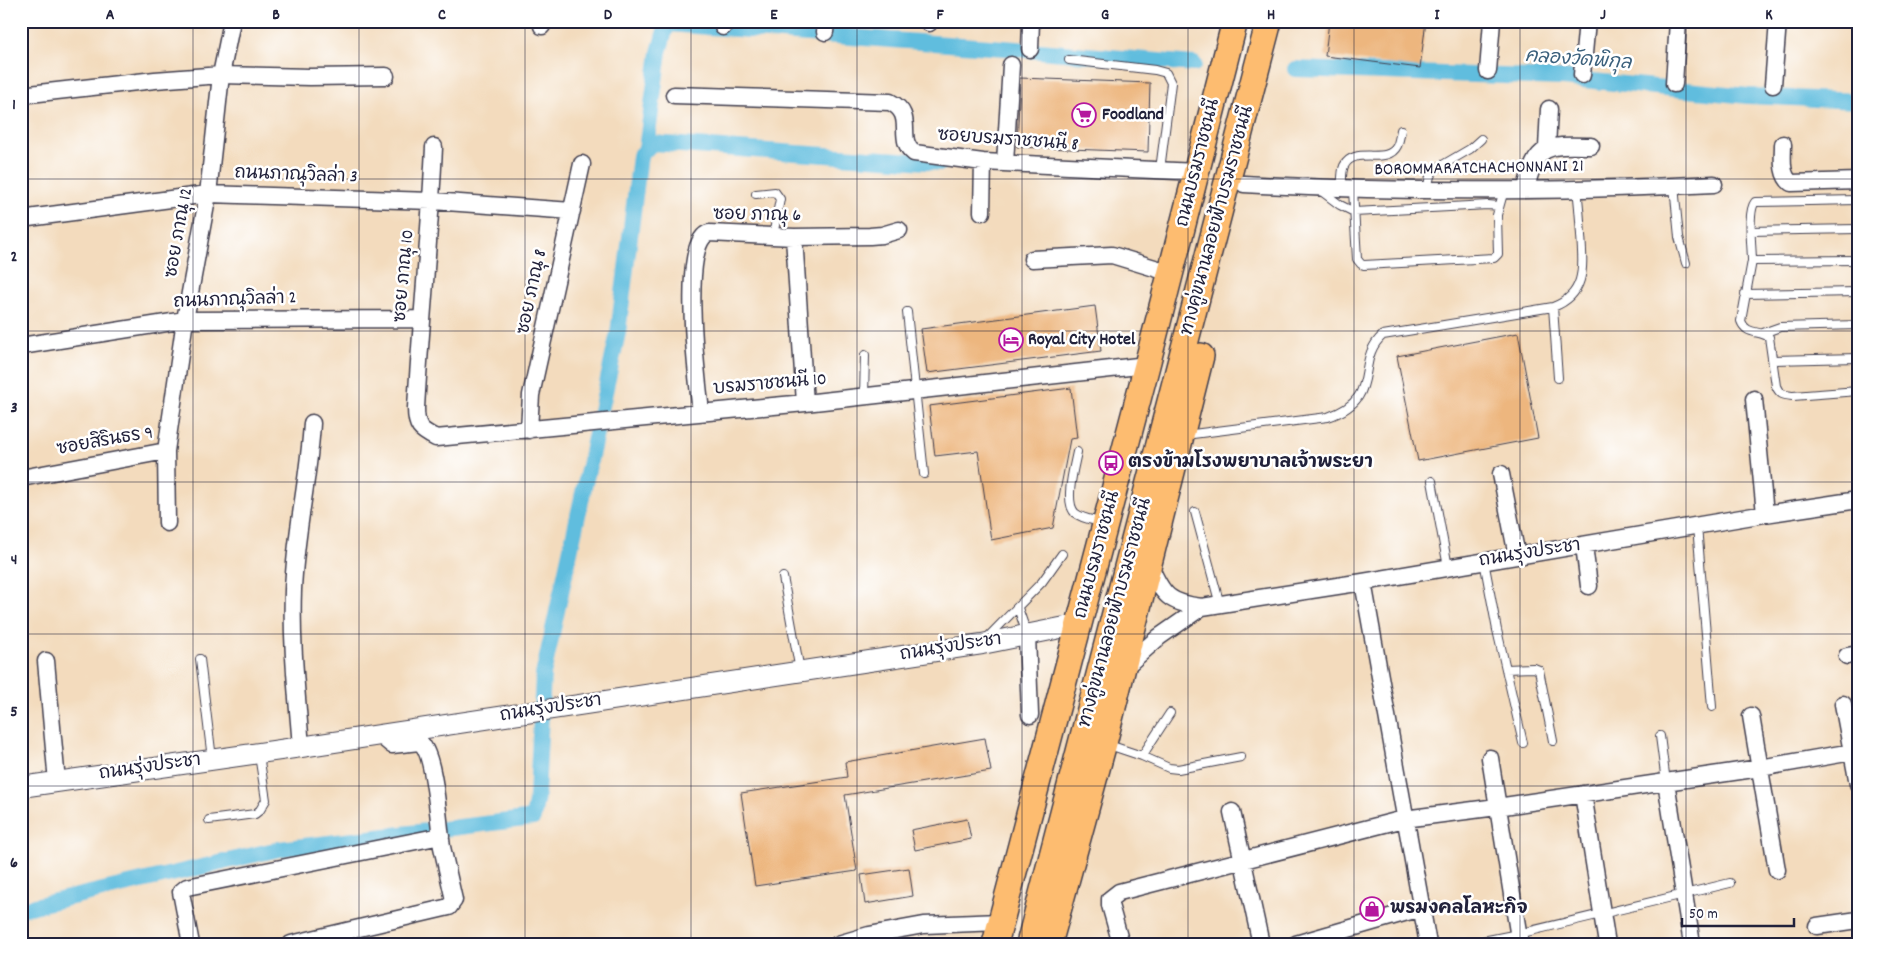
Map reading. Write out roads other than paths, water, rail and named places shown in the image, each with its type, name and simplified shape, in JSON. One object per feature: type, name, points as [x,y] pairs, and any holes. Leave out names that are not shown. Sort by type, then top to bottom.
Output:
[{"type":"main road","name":"ถนนบรมราชชนนี","points":[[1002,937],[1080,624],[1235,21]]},
{"type":"main road","name":"ทางคู่ขนานลอยฟ้าบรมราชชนนี","points":[[1002,937],[1249,21]]},
{"type":"main road","name":"ทางคู่ขนานลอยฟ้าบรมราชชนนี","points":[[1029,944],[1270,21]]},
{"type":"main road","points":[[1049,944],[1150,566],[1180,436],[1286,21]]},
{"type":"street","name":"ซอย ภาณุ 12","points":[[167,523],[166,451],[185,320],[208,194],[221,75],[232,21]]},
{"type":"street","points":[[1030,49],[1031,21]]},
{"type":"street","points":[[1488,71],[1492,21]]},
{"type":"street","points":[[1582,75],[1587,21]]},
{"type":"street","points":[[1674,84],[1678,21]]},
{"type":"street","points":[[1772,85],[1778,21]]},
{"type":"street","points":[[1005,163],[1011,65]]},
{"type":"street","points":[[21,95],[155,80],[221,75],[386,76]]},
{"type":"street","name":"ซอยบรมราชชนนี 8","points":[[674,95],[890,102],[898,106],[904,115],[906,141],[908,148],[914,153],[983,162],[1197,172]]},
{"type":"street","points":[[1547,148],[1549,109]]},
{"type":"street","points":[[1783,144],[1784,170],[1786,178],[1792,183],[1858,181]]},
{"type":"street","points":[[1526,189],[1534,162],[1541,152],[1547,148],[1562,145],[1591,146]]},
{"type":"street","name":"ซอย ภาณุ 10","points":[[416,408],[421,319],[432,200],[434,147]]},
{"type":"street","points":[[982,212],[983,162]]},
{"type":"street","name":"ซอย ภาณุ 8","points":[[529,430],[532,396],[582,164]]},
{"type":"street","name":"BOROMMARATCHACHONNANI 21","points":[[1244,184],[1348,190],[1578,189],[1714,184]]},
{"type":"street","name":"ถนนภาณุวิลล่า 3","points":[[21,219],[208,194],[432,200],[572,211]]},
{"type":"street","name":"ซอย ภาณุ 6","points":[[701,412],[691,314],[696,258],[700,239],[709,233],[794,237],[882,236],[899,230]]},
{"type":"street","points":[[794,237],[804,403]]},
{"type":"street","points":[[1032,258],[1112,255],[1171,273]]},
{"type":"street","name":"ถนนภาณุวิลล่า 2","points":[[21,346],[185,320],[421,319]]},
{"type":"street","name":"บรมราชชนนี 10","points":[[416,408],[416,422],[423,432],[436,438],[804,403],[1147,365]]},
{"type":"street","points":[[1754,399],[1766,514]]},
{"type":"street","points":[[301,747],[294,659],[293,591],[297,540],[310,453],[312,423]]},
{"type":"street","name":"ซอยสิรินธร 9","points":[[21,478],[166,451]]},
{"type":"street","points":[[1501,474],[1517,556]]},
{"type":"street","name":"ถนนรุ่งประชา","points":[[1150,566],[1156,582],[1173,600],[1180,605],[1202,607],[1858,500]]},
{"type":"street","points":[[1584,545],[1589,586]]},
{"type":"street","points":[[1363,582],[1404,819],[1428,944]]},
{"type":"street","name":"ถนนรุ่งประชา","points":[[1122,670],[1159,637],[1202,607]]},
{"type":"street","name":"ถนนรุ่งประชา","points":[[21,787],[301,747],[982,644],[1080,624]]},
{"type":"street","points":[[1027,635],[1030,715]]},
{"type":"street","points":[[46,661],[57,782]]},
{"type":"street","points":[[1843,704],[1855,751],[1858,784]]},
{"type":"street","points":[[1751,716],[1777,870]]},
{"type":"street","points":[[291,944],[449,907],[454,900],[441,836],[433,774],[423,744],[415,742],[392,745],[380,735]]},
{"type":"street","points":[[1121,944],[1110,905],[1110,899],[1113,895],[1120,892],[1404,819],[1497,808],[1760,768],[1855,751]]},
{"type":"street","points":[[1490,758],[1519,939]]},
{"type":"street","points":[[1666,782],[1692,944]]},
{"type":"street","points":[[1583,794],[1607,944]]},
{"type":"street","points":[[1232,812],[1261,944]]},
{"type":"street","points":[[191,944],[181,892],[187,887],[441,836]]},
{"type":"street","points":[[1296,944],[1421,908]]},
{"type":"street","points":[[1817,926],[1858,920]]},
{"type":"street","points":[[838,944],[869,935],[924,925],[1002,937]]},
{"type":"lane","points":[[1069,60],[1155,70],[1166,74],[1171,83],[1160,170]]},
{"type":"lane","points":[[1401,130],[1397,146],[1388,154],[1358,156],[1350,159],[1345,165],[1348,190],[1354,212],[1357,259],[1361,264],[1494,258],[1498,254],[1497,221],[1504,190]]},
{"type":"lane","points":[[1427,190],[1430,176],[1434,170],[1470,149],[1481,139]]},
{"type":"lane","points":[[1674,186],[1679,237],[1686,263]]},
{"type":"lane","points":[[1318,188],[1340,205],[1354,212],[1478,205],[1499,206]]},
{"type":"lane","points":[[1180,436],[1328,417],[1344,411],[1362,391],[1375,342],[1383,335],[1553,307],[1570,298],[1578,287],[1582,275],[1583,258],[1578,189]]},
{"type":"lane","points":[[756,194],[775,192],[780,199],[773,236]]},
{"type":"lane","points":[[1858,200],[1755,202],[1752,207],[1752,261],[1741,321],[1743,328],[1748,331],[1763,333],[1769,337],[1776,386],[1783,395],[1858,392]]},
{"type":"lane","points":[[1751,231],[1858,229]]},
{"type":"lane","points":[[1752,261],[1858,260]]},
{"type":"lane","points":[[1745,294],[1858,292]]},
{"type":"lane","points":[[1553,307],[1558,378]]},
{"type":"lane","points":[[907,312],[924,474]]},
{"type":"lane","points":[[1763,333],[1780,327],[1858,325]]},
{"type":"lane","points":[[864,396],[865,355]]},
{"type":"lane","points":[[1773,360],[1858,358]]},
{"type":"lane","points":[[1076,452],[1070,489],[1070,506],[1075,513],[1082,517],[1106,524]]},
{"type":"lane","points":[[1432,481],[1448,567]]},
{"type":"lane","points":[[1195,512],[1220,604]]},
{"type":"lane","points":[[1697,526],[1712,707]]},
{"type":"lane","points":[[982,644],[1042,582],[1062,554]]},
{"type":"lane","points":[[1484,561],[1523,743]]},
{"type":"lane","points":[[783,577],[800,671]]},
{"type":"lane","points":[[1018,608],[1027,635]]},
{"type":"lane","points":[[200,660],[212,760]]},
{"type":"lane","points":[[1506,669],[1534,668],[1539,670],[1553,741]]},
{"type":"lane","points":[[1142,756],[1170,713]]},
{"type":"lane","points":[[1660,736],[1666,782]]},
{"type":"lane","points":[[1104,743],[1142,756],[1169,768],[1178,769],[1241,756]]},
{"type":"lane","points":[[209,820],[255,814],[260,810],[266,800],[259,753]]},
{"type":"lane","points":[[1468,944],[1519,939],[1602,913],[1730,884]]},
{"type":"waterway","name":"คลองวัดพิกุล","points":[[646,149],[659,52],[667,24],[1004,48],[1194,64]]},
{"type":"waterway","name":"คลองวัดพิกุล","points":[[1295,69],[1562,78],[1748,96],[1858,101]]},
{"type":"waterway","points":[[21,909],[279,849],[533,818],[537,796],[543,675],[618,333],[640,156],[652,143],[941,163]]},
{"type":"place","name":"Foodland","points":[[1084,115]]},
{"type":"place","name":"Royal City Hotel","points":[[1011,340]]},
{"type":"place","name":"ตรงข้ามโรงพยาบาลเจ้าพระยา","points":[[1111,463]]},
{"type":"place","name":"พรมงคลโลหะกิจ","points":[[1372,909]]}]
